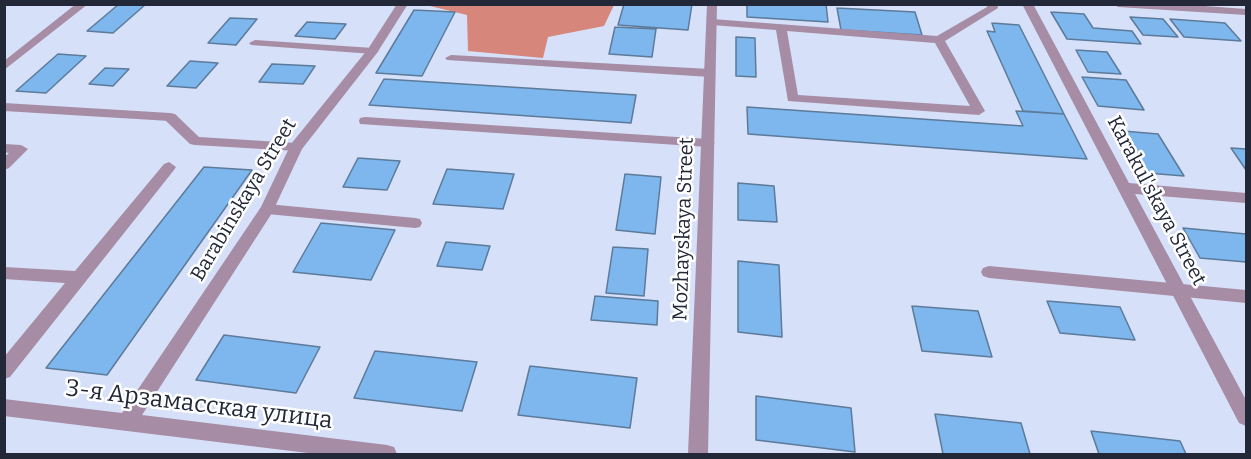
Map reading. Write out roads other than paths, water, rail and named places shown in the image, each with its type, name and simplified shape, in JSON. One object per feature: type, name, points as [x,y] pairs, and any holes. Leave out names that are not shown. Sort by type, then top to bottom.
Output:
[{"type":"street","points":[[4,67],[83,4]]},
{"type":"street","name":"Barabinskaya Street","points":[[127,422],[267,208],[296,147],[373,51],[403,4]]},
{"type":"street","name":"Mozhayskaya Street","points":[[698,454],[712,4]]},
{"type":"street","points":[[712,22],[939,40],[993,8],[992,4]]},
{"type":"street","name":"Karakul'skaya Street","points":[[1027,4],[1246,417]]},
{"type":"street","points":[[1118,4],[1246,12]]},
{"type":"street","points":[[781,27],[792,98],[979,111],[939,40]]},
{"type":"street","points":[[255,43],[373,51]]},
{"type":"street","points":[[451,58],[710,73]]},
{"type":"street","points":[[4,106],[170,117],[195,141],[296,147]]},
{"type":"street","points":[[364,121],[708,143]]},
{"type":"street","points":[[4,148],[21,149],[4,165]]},
{"type":"street","points":[[4,371],[169,166]]},
{"type":"street","points":[[1125,188],[1246,198]]},
{"type":"street","points":[[267,208],[415,223]]},
{"type":"street","points":[[989,272],[1246,297]]},
{"type":"street","points":[[4,273],[79,279]]},
{"type":"street","name":"3-я Арзамасская улица","points":[[4,407],[387,454]]}]
